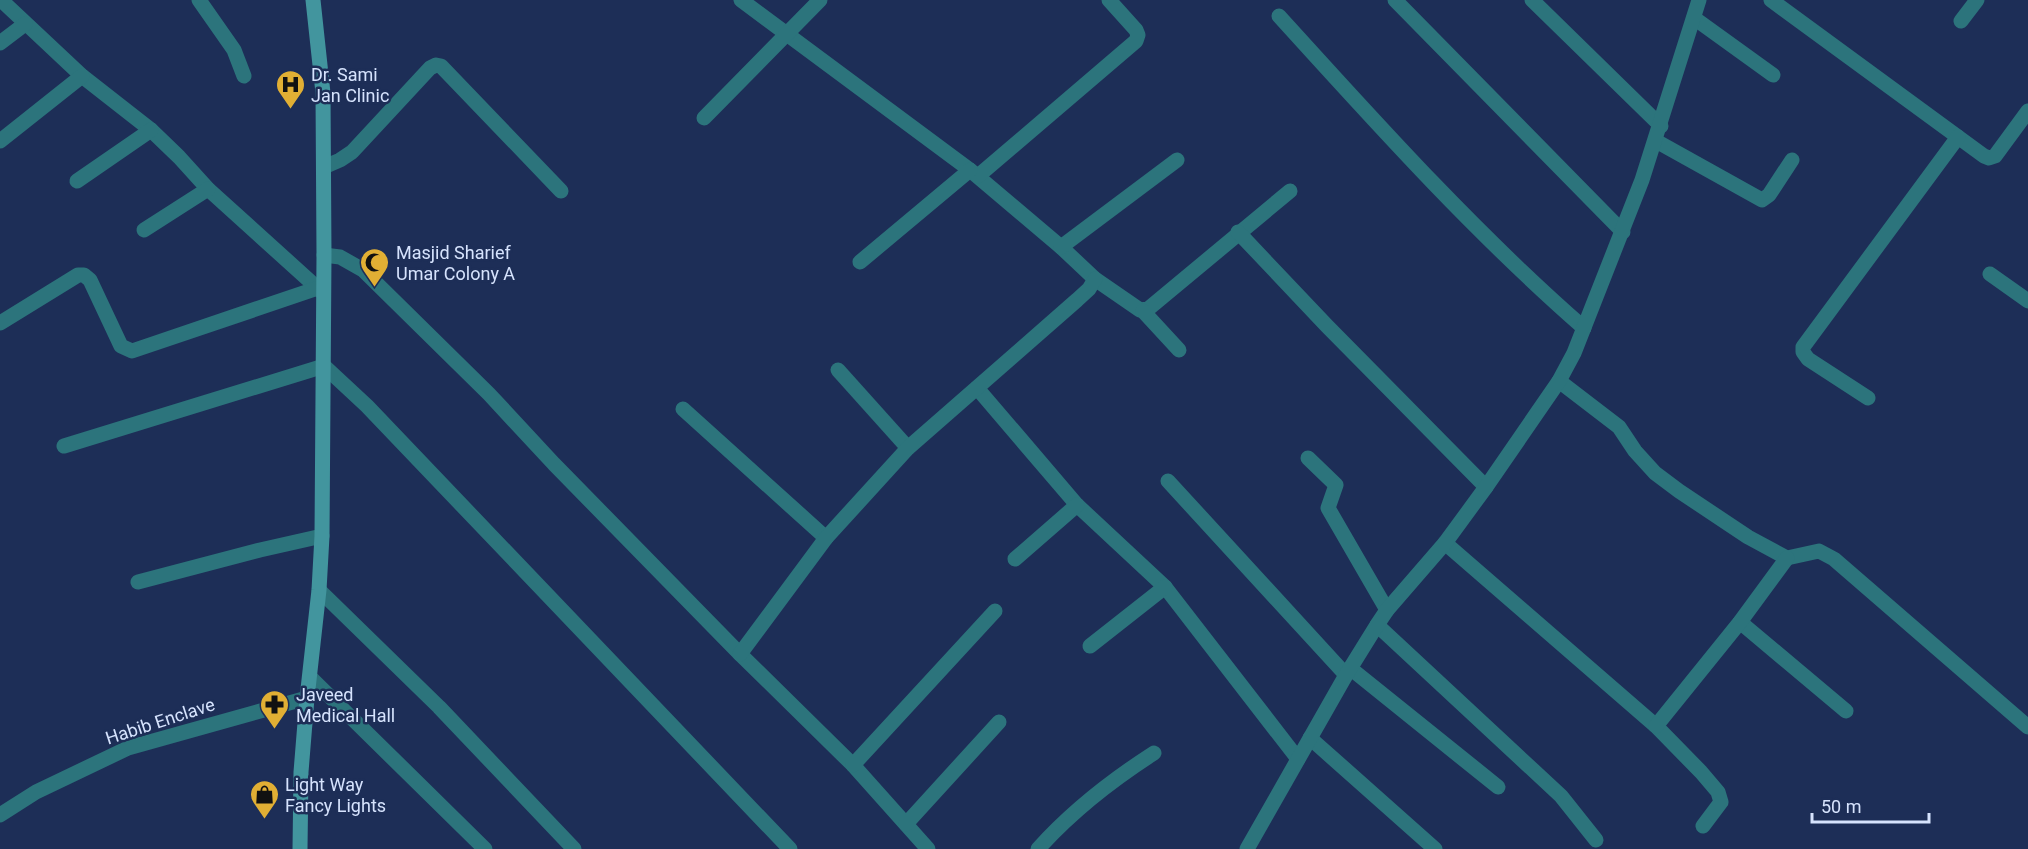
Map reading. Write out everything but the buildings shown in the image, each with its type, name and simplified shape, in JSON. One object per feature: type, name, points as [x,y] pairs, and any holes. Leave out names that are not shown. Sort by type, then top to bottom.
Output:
[{"type":"street","points":[[1,0],[82,76],[151,130],[208,189],[321,290]]},
{"type":"street","points":[[199,0],[234,50],[244,76]]},
{"type":"street","points":[[300,849],[301,772],[322,536],[323,93],[313,0]]},
{"type":"street","points":[[741,0],[974,173],[1095,279],[1143,311],[1179,350]]},
{"type":"street","points":[[704,117],[820,0]]},
{"type":"street","points":[[860,262],[1136,41],[1138,35],[1136,30],[1109,0]]},
{"type":"street","points":[[1395,0],[1623,232]]},
{"type":"street","points":[[1532,0],[1658,133],[1762,201],[1769,195],[1792,160]]},
{"type":"street","points":[[1247,849],[1348,672],[1387,610],[1445,543],[1559,381],[1584,328],[1623,232],[1658,133],[1699,0]]},
{"type":"street","points":[[1771,0],[1989,158],[1995,156],[2028,111]]},
{"type":"street","points":[[1961,21],[1977,0]]},
{"type":"street","points":[[1279,16],[1437,188],[1584,328]]},
{"type":"street","points":[[1694,18],[1773,75]]},
{"type":"street","points":[[0,43],[25,24]]},
{"type":"street","points":[[324,167],[352,152],[430,68],[436,65],[441,66],[561,191]]},
{"type":"street","points":[[0,141],[82,76]]},
{"type":"street","points":[[77,181],[151,130]]},
{"type":"street","points":[[1868,398],[1809,359],[1803,352],[1803,347],[1958,137]]},
{"type":"street","points":[[1061,247],[1177,160]]},
{"type":"street","points":[[144,230],[208,189]]},
{"type":"street","points":[[1143,311],[1290,191]]},
{"type":"street","points":[[1238,232],[1486,487]]},
{"type":"street","points":[[324,255],[340,257],[363,270],[489,394],[554,464],[853,765],[928,849]]},
{"type":"street","points":[[1990,274],[2028,301]]},
{"type":"street","points":[[0,323],[78,275],[84,275],[90,280],[121,346],[132,351],[321,290]]},
{"type":"street","points":[[741,654],[826,538],[908,448],[1077,300],[1089,289],[1095,279]]},
{"type":"street","points":[[64,446],[324,366]]},
{"type":"street","points":[[324,366],[375,415],[790,849]]},
{"type":"street","points":[[838,370],[908,448]]},
{"type":"street","points":[[1559,381],[1619,427],[1635,451],[1655,473],[1748,537],[1787,558],[1819,551],[1826,554],[2028,727]]},
{"type":"street","points":[[977,388],[1077,504],[1165,587],[1298,759]]},
{"type":"street","points":[[683,409],[826,538]]},
{"type":"street","points":[[1308,458],[1336,485],[1328,508],[1387,610]]},
{"type":"street","points":[[1167,481],[1348,672],[1498,787]]},
{"type":"street","points":[[1016,559],[1077,504]]},
{"type":"street","points":[[138,582],[322,536]]},
{"type":"street","points":[[1445,543],[1656,726],[1718,792],[1720,802],[1702,826]]},
{"type":"street","points":[[1656,726],[1740,622],[1787,558]]},
{"type":"street","points":[[1090,646],[1165,587]]},
{"type":"street","points":[[319,590],[439,707],[574,849]]},
{"type":"street","points":[[853,765],[995,611]]},
{"type":"street","points":[[1740,622],[1846,711]]},
{"type":"street","points":[[1377,625],[1561,796],[1596,840]]},
{"type":"street","points":[[310,677],[485,849]]},
{"type":"street","name":"Habib Enclave","points":[[0,815],[36,792],[128,748],[307,698]]},
{"type":"street","points":[[906,824],[999,722]]},
{"type":"street","points":[[1310,738],[1435,849]]},
{"type":"street","points":[[1038,849],[1076,810],[1125,771],[1154,753]]},
{"type":"place","name":"Dr. Sami Jan Clinic","points":[[290,110]]},
{"type":"place","name":"Masjid Sharief Umar Colony A","points":[[375,288]]},
{"type":"place","name":"Javeed Medical Hall","points":[[275,730]]},
{"type":"place","name":"Light Way Fancy Lights","points":[[264,820]]}]
